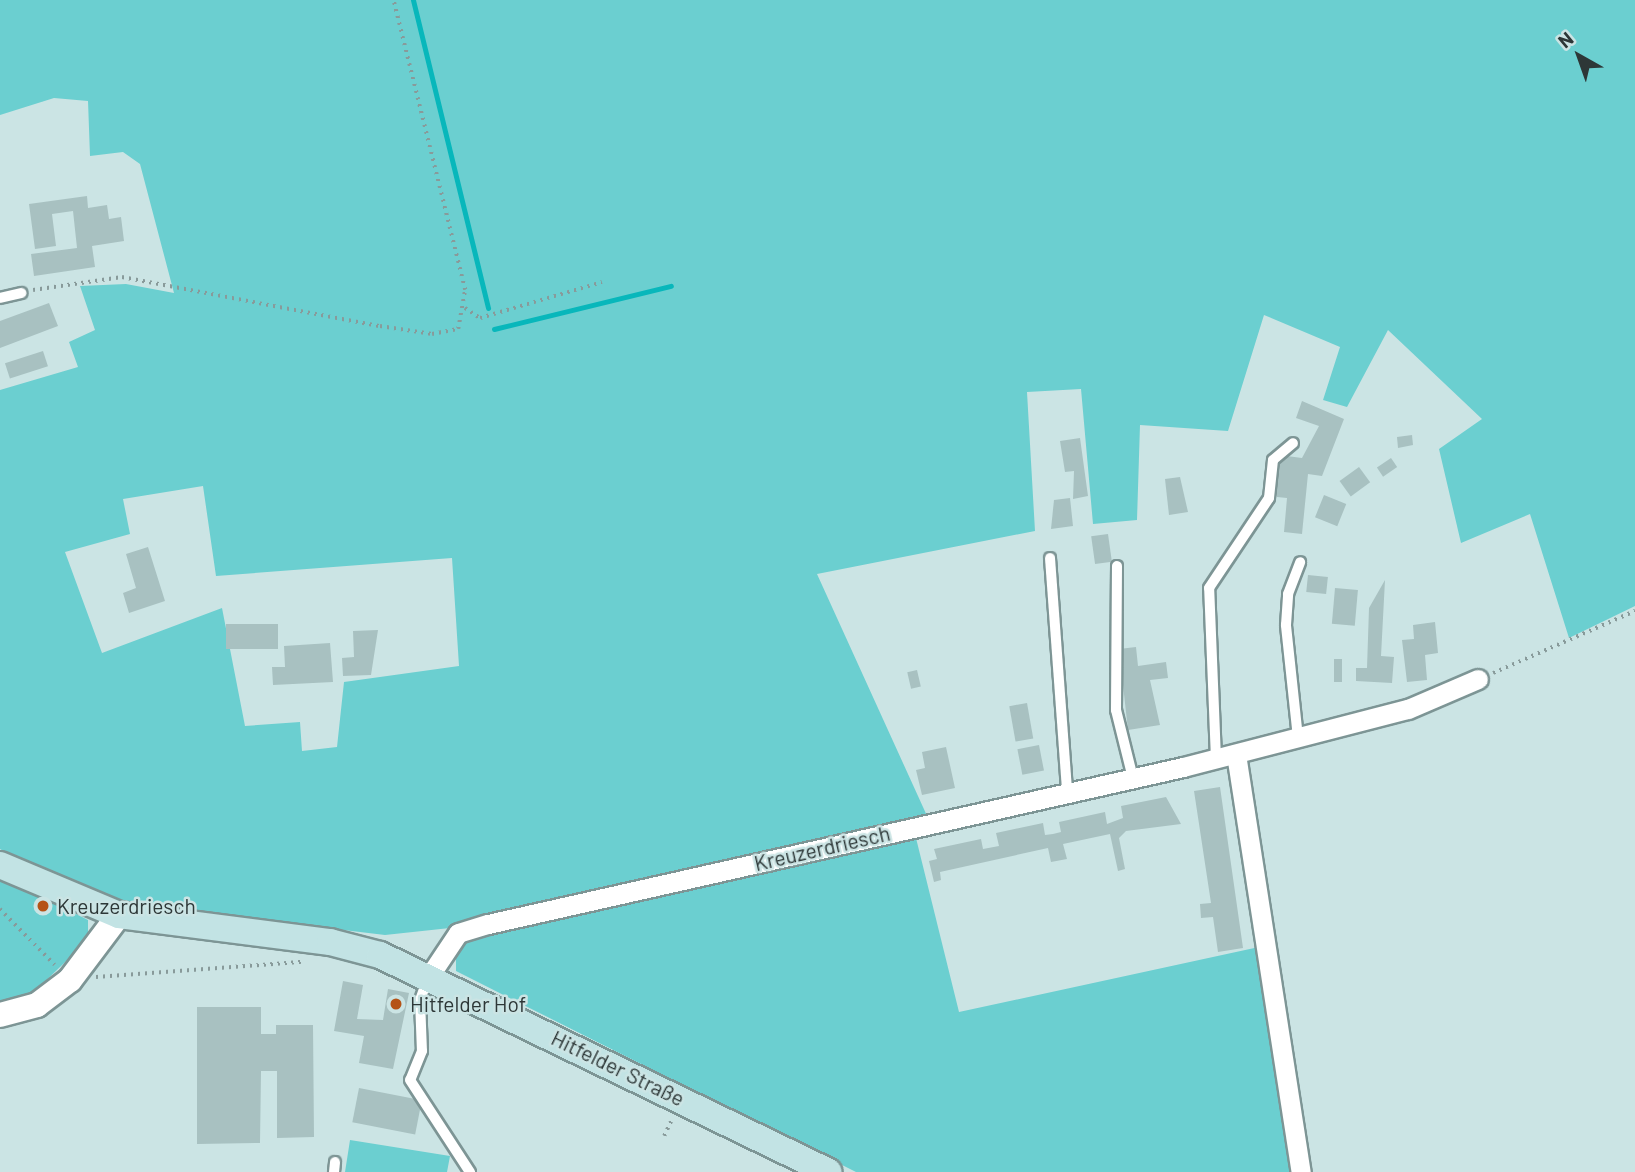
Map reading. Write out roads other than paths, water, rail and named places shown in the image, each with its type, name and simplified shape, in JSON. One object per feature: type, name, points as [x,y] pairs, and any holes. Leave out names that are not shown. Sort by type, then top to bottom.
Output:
[{"type":"main road","name":"Hitfelder Straße","points":[[0,865],[119,915],[330,942],[430,975],[828,1172]]},
{"type":"street","name":"Kreuzerdriesch","points":[[430,975],[458,933],[488,924],[1216,759],[1408,709],[1478,679]]},
{"type":"street","points":[[1236,754],[1301,1172]]},
{"type":"street","points":[[0,1015],[37,1005],[70,979],[119,915]]},
{"type":"lane","points":[[0,298],[21,293]]},
{"type":"lane","points":[[1216,759],[1209,588],[1269,498],[1273,460],[1293,443]]},
{"type":"lane","points":[[1050,558],[1067,791]]},
{"type":"lane","points":[[1298,738],[1286,625],[1287,594],[1300,562]]},
{"type":"lane","points":[[1118,566],[1116,710],[1133,778]]},
{"type":"lane","points":[[430,975],[420,1000],[422,1051],[410,1080],[470,1172]]},
{"type":"waterway","points":[[413,0],[488,308]]},
{"type":"waterway","points":[[494,329],[671,286]]},
{"type":"place","name":"Kreuzerdriesch","points":[[43,906]]},
{"type":"place","name":"Hitfelder Hof","points":[[396,1004]]}]
